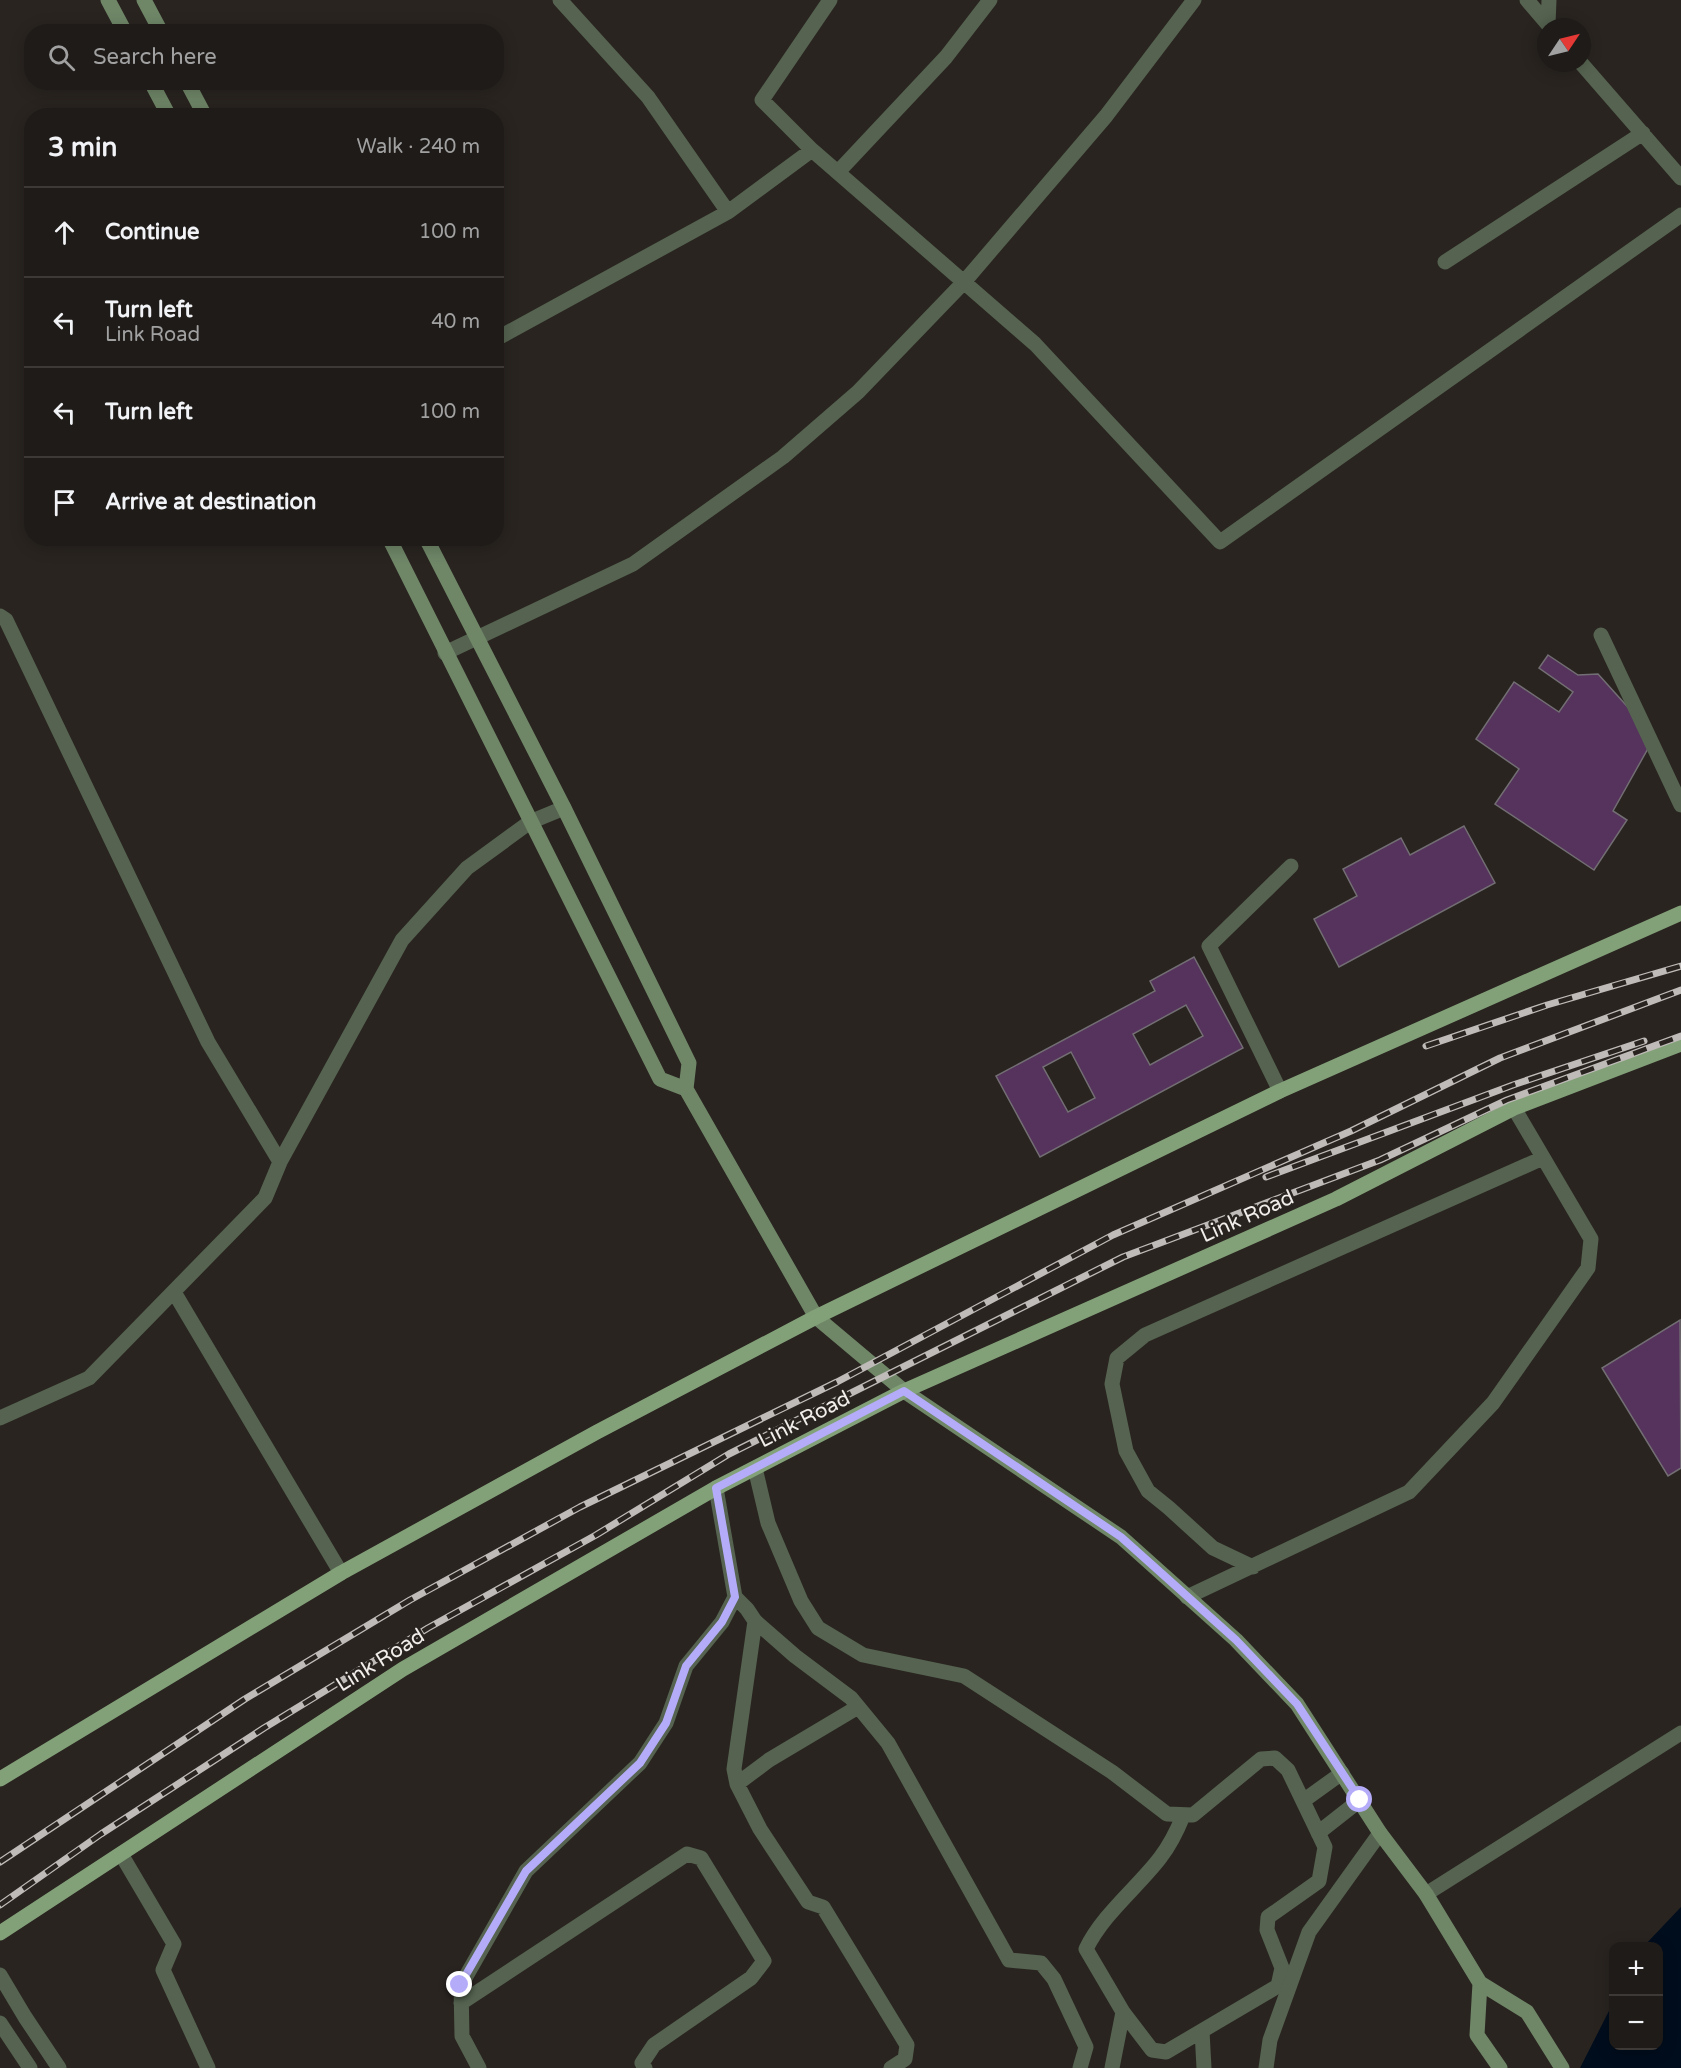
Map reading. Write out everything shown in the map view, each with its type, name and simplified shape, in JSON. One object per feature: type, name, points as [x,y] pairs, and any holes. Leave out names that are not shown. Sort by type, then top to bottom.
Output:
[{"type":"main road","points":[[0,1779],[341,1573],[597,1432],[816,1317],[1280,1091],[1681,913]]},
{"type":"main road","name":"Link Road","points":[[0,1933],[403,1669],[716,1488],[904,1391],[1336,1199],[1514,1108],[1681,1044]]},
{"type":"street","points":[[108,0],[120,24]]},
{"type":"street","points":[[144,0],[157,24]]},
{"type":"street","points":[[560,0],[648,97],[728,212]]},
{"type":"street","points":[[831,0],[762,100],[812,150],[1035,344],[1220,542],[1681,215]]},
{"type":"street","points":[[838,172],[946,57],[990,0]]},
{"type":"street","points":[[445,653],[633,564],[783,457],[858,392],[964,282],[1106,116],[1194,0]]},
{"type":"street","points":[[1527,0],[1542,18]]},
{"type":"street","points":[[1549,0],[1549,18]]},
{"type":"street","points":[[1589,72],[1681,178]]},
{"type":"street","points":[[155,90],[165,108]]},
{"type":"street","points":[[191,90],[200,108]]},
{"type":"street","points":[[1445,262],[1643,133]]},
{"type":"street","points":[[504,335],[728,212],[812,150]]},
{"type":"street","points":[[393,546],[660,1078],[686,1089]]},
{"type":"street","points":[[430,546],[564,808],[689,1064],[686,1089],[816,1317],[904,1391],[1121,1537],[1236,1640],[1297,1704],[1380,1833],[1426,1894],[1480,1983],[1527,2012],[1558,2063]]},
{"type":"street","points":[[0,616],[6,620],[208,1042],[280,1162]]},
{"type":"street","points":[[1601,635],[1681,805]]},
{"type":"street","points":[[0,1418],[89,1378],[265,1198],[280,1162],[402,940],[467,868],[530,822],[564,808]]},
{"type":"street","points":[[1280,1091],[1209,946],[1291,866]]},
{"type":"street","points":[[1187,1597],[1408,1492],[1493,1403],[1588,1268],[1591,1239],[1514,1108]]},
{"type":"street","points":[[1253,1567],[1213,1548],[1148,1491],[1126,1451],[1112,1384],[1117,1358],[1145,1335],[1543,1158]]},
{"type":"street","points":[[174,1292],[341,1573]]},
{"type":"street","points":[[755,1468],[768,1523],[801,1601],[818,1628],[863,1655],[964,1676],[1112,1772],[1167,1814],[1193,1815],[1261,1759],[1275,1758],[1288,1770],[1325,1847],[1319,1881],[1268,1917],[1268,1930],[1282,1968],[1278,1986],[1166,2052],[1152,2050],[1123,2012],[1086,1949],[1094,1933],[1161,1857],[1183,1816]]},
{"type":"street","points":[[716,1488],[735,1597],[755,1621],[795,1656],[851,1698],[888,1743],[1009,1960],[1041,1963],[1054,1979],[1086,2048],[1080,2068]]},
{"type":"street","points":[[479,2068],[462,2036],[460,1985],[526,1871],[640,1763],[666,1723],[686,1666],[722,1622],[735,1597]]},
{"type":"street","points":[[755,1621],[734,1769],[737,1784],[760,1829],[808,1902],[823,1907],[907,2045],[905,2059],[891,2068]]},
{"type":"street","points":[[737,1784],[769,1760],[858,1707]]},
{"type":"street","points":[[1426,1894],[1681,1733]]},
{"type":"street","points":[[1304,1801],[1342,1773]]},
{"type":"street","points":[[1318,1833],[1360,1800]]},
{"type":"street","points":[[1266,2068],[1270,2040],[1309,1932],[1380,1833]]},
{"type":"street","points":[[121,1854],[174,1944],[163,1970],[208,2068]]},
{"type":"street","points":[[461,2003],[687,1854],[701,1858],[764,1961],[751,1978],[654,2045],[642,2063],[645,2068]]},
{"type":"street","points":[[0,1975],[59,2068]]},
{"type":"street","points":[[1480,1983],[1478,2035],[1500,2068]]},
{"type":"street","points":[[1112,2068],[1123,2012]]},
{"type":"street","points":[[0,2023],[30,2068]]},
{"type":"street","points":[[1202,2031],[1204,2068]]},
{"type":"water","points":[[1681,1907],[1681,2068],[1580,2068],[1609,2011],[1609,2050],[1663,2050],[1663,1942],[1648,1942]]},
{"type":"building","points":[[1548,655],[1578,675],[1598,674],[1634,714],[1650,745],[1613,811],[1627,820],[1594,870],[1495,804],[1519,769],[1476,739],[1514,682],[1559,712],[1573,692],[1539,668]]},
{"type":"building","points":[[1464,826],[1495,883],[1339,967],[1314,919],[1357,896],[1343,869],[1401,838],[1410,855]]},
{"type":"building","points":[[1194,957],[1243,1048],[1040,1157],[996,1076],[1155,991],[1150,981]],"holes":[[[1186,1005],[1203,1036],[1150,1065],[1133,1034]],[[1071,1052],[1095,1098],[1068,1112],[1043,1067]]]},
{"type":"building","points":[[1680,1320],[1681,1468],[1668,1476],[1602,1368]]},
{"type":"railway","points":[[1426,1046],[1547,1005],[1681,966]]},
{"type":"railway","points":[[0,1862],[245,1699],[410,1600],[580,1507],[837,1382],[1113,1235],[1351,1131],[1500,1058],[1681,990]]},
{"type":"railway","points":[[0,1905],[101,1834],[264,1728],[428,1628],[596,1535],[729,1454],[1123,1257],[1380,1160],[1507,1100],[1681,1036]]},
{"type":"railway","points":[[1266,1177],[1513,1085],[1644,1041]]},
{"type":"route","points":[[460,1985],[526,1871],[640,1763],[666,1723],[686,1666],[722,1622],[735,1597],[716,1488],[904,1391],[1121,1537],[1236,1640],[1297,1704],[1360,1800]]}]
